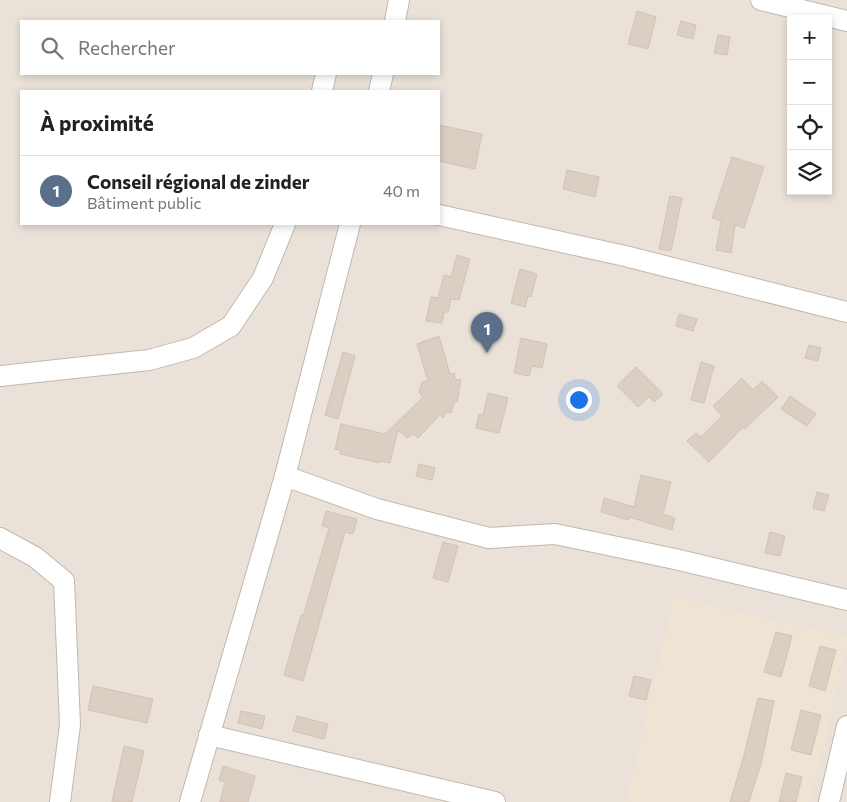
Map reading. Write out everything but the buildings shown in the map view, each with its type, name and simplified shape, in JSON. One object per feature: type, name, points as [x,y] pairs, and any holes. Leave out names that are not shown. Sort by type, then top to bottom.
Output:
[{"type":"street","points":[[394,20],[399,0]]},
{"type":"street","points":[[762,0],[847,21]]},
{"type":"street","points":[[322,90],[326,75]]},
{"type":"street","points":[[380,90],[383,75]]},
{"type":"street","points":[[440,215],[625,256],[847,312]]},
{"type":"street","points":[[0,376],[149,360],[193,348],[231,326],[263,278],[285,225]]},
{"type":"street","points":[[190,802],[285,476],[350,225]]},
{"type":"street","points":[[285,476],[378,509],[489,538],[555,534],[675,559],[847,600]]},
{"type":"street","points":[[0,538],[35,557],[64,580],[70,725],[60,802]]},
{"type":"street","points":[[829,802],[847,726]]},
{"type":"street","points":[[209,735],[495,802]]},
{"type":"shaded area","points":[[0,0],[847,0],[847,802],[0,802]]},
{"type":"shaded area","points":[[674,597],[847,637],[847,646],[810,802],[626,802]]},
{"type":"place","name":"Conseil régional de zinder","points":[[487,353]]}]
